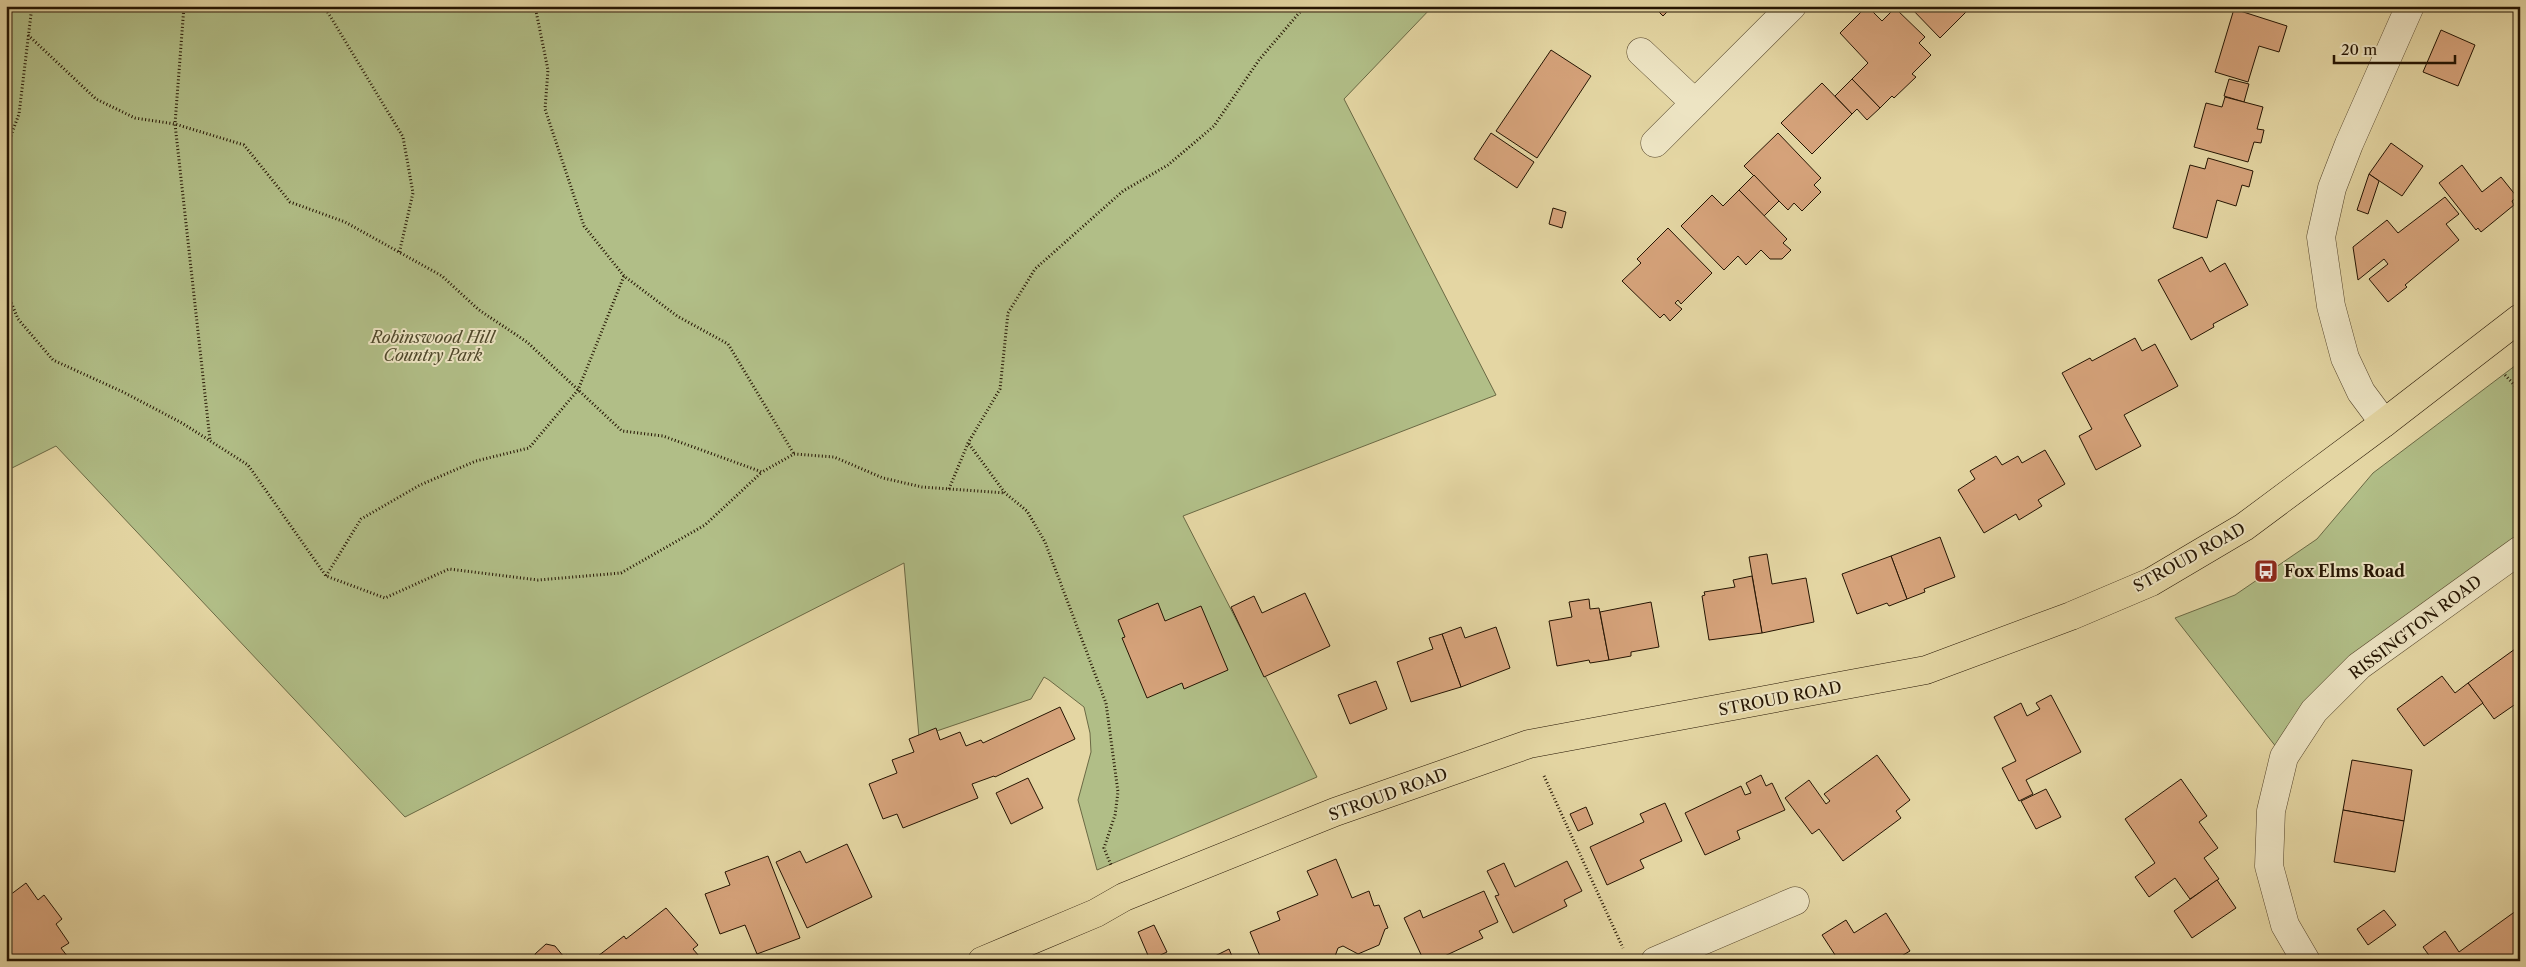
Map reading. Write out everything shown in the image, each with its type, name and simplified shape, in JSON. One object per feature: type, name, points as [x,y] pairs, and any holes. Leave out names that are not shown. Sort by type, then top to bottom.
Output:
[{"type":"main road","name":"STROUD ROAD","points":[[982,961],[1096,913],[1124,897],[1336,812],[1530,744],[1926,670],[2071,616],[2151,582],[2244,528],[2520,318]]},
{"type":"street","points":[[1655,143],[1792,6]]},
{"type":"street","points":[[2384,423],[2361,392],[2345,358],[2331,306],[2321,237],[2332,188],[2410,6]]},
{"type":"street","points":[[1641,52],[1695,102]]},
{"type":"street","name":"RISSINGTON ROAD","points":[[2306,961],[2285,925],[2269,866],[2271,811],[2284,756],[2314,712],[2359,666],[2520,550]]},
{"type":"street","points":[[1655,961],[1795,901]]},
{"type":"path","points":[[6,149],[18,114],[32,6]]},
{"type":"path","points":[[184,6],[175,124],[210,440]]},
{"type":"path","points":[[324,6],[403,137],[413,192],[399,254]]},
{"type":"path","points":[[535,6],[548,70],[545,109],[584,226],[624,276],[677,316],[728,344],[794,454]]},
{"type":"path","points":[[949,489],[968,443],[1000,389],[1008,312],[1035,269],[1123,191],[1168,164],[1214,126],[1259,60],[1305,6]]},
{"type":"path","points":[[28,35],[96,99],[135,118],[175,124],[244,145],[290,202],[345,222],[399,254],[442,276],[480,310],[527,342],[622,431],[664,436],[762,472]]},
{"type":"path","points":[[326,576],[361,519],[420,485],[476,461],[529,448],[578,390],[624,276]]},
{"type":"path","points":[[6,290],[18,319],[53,360],[123,392],[182,423],[248,465],[326,576],[385,598],[449,569],[538,580],[621,573],[705,525],[762,472],[794,454],[834,457],[883,478],[922,487],[1004,493]]},
{"type":"path","points":[[968,443],[1004,493],[1027,511],[1045,542],[1106,703],[1118,792],[1116,815],[1104,848],[1124,897]]},
{"type":"path","points":[[1530,744],[1624,952]]},
{"type":"green space","name":"Robinswood Hill Country Park","points":[[6,6],[1433,6],[1344,99],[1496,395],[1183,516],[1317,777],[1097,870],[1078,800],[1091,752],[1090,733],[1084,707],[1049,680],[1044,677],[1031,699],[919,737],[904,563],[405,817],[56,446],[6,471]]},
{"type":"green space","points":[[2520,362],[2520,550],[2359,666],[2284,757],[2175,618],[2235,595],[2317,539],[2373,473]]},
{"type":"building","points":[[1653,6],[1673,6],[1663,16]]},
{"type":"building","points":[[1867,6],[1882,21],[1895,8],[1925,37],[1919,43],[1931,55],[1912,74],[1916,77],[1894,98],[1892,96],[1880,108],[1852,79],[1868,63],[1840,33]]},
{"type":"building","points":[[1909,6],[1972,6],[1940,38]]},
{"type":"building","points":[[2234,9],[2287,26],[2279,52],[2259,46],[2248,82],[2215,72]]},
{"type":"building","points":[[2441,30],[2475,45],[2458,86],[2423,72]]},
{"type":"building","points":[[1551,50],[1591,76],[1537,158],[1496,131]]},
{"type":"building","points":[[1852,79],[1880,108],[1867,120],[1857,109],[1852,114],[1835,96]]},
{"type":"building","points":[[2229,79],[2249,84],[2244,102],[2224,96]]},
{"type":"building","points":[[1822,83],[1852,114],[1812,154],[1781,123]]},
{"type":"building","points":[[2225,97],[2263,107],[2257,129],[2264,130],[2261,143],[2254,142],[2248,162],[2194,147],[2206,103],[2222,107]]},
{"type":"building","points":[[1491,133],[1534,162],[1517,188],[1474,159]]},
{"type":"building","points":[[1778,133],[1821,178],[1814,185],[1821,192],[1802,211],[1794,203],[1788,210],[1744,166]]},
{"type":"building","points":[[2391,143],[2423,166],[2402,196],[2369,174]]},
{"type":"building","points":[[2208,158],[2253,171],[2249,187],[2242,185],[2236,206],[2217,200],[2207,238],[2173,228],[2190,165],[2205,169]]},
{"type":"building","points":[[2462,165],[2482,192],[2501,177],[2517,197],[2512,201],[2514,205],[2481,232],[2478,228],[2476,230],[2439,183]]},
{"type":"building","points":[[2369,174],[2379,181],[2368,214],[2357,210]]},
{"type":"building","points":[[1754,175],[1779,201],[1764,216],[1739,190]]},
{"type":"building","points":[[1739,190],[1787,239],[1783,243],[1791,250],[1782,259],[1770,259],[1761,250],[1746,265],[1738,256],[1724,270],[1681,226],[1712,195],[1723,206]]},
{"type":"building","points":[[2445,197],[2459,214],[2446,224],[2459,240],[2405,285],[2407,287],[2388,302],[2369,279],[2388,264],[2384,259],[2358,280],[2353,247],[2387,220],[2398,233]]},
{"type":"building","points":[[1553,208],[1566,212],[1562,228],[1549,224]]},
{"type":"building","points":[[1668,228],[1712,273],[1681,304],[1678,300],[1675,303],[1682,309],[1670,321],[1664,314],[1660,318],[1622,281],[1641,263],[1637,259]]},
{"type":"building","points":[[2202,257],[2210,272],[2225,263],[2248,305],[2213,324],[2214,327],[2191,340],[2158,280]]},
{"type":"building","points":[[2135,338],[2142,351],[2155,344],[2178,386],[2124,415],[2141,446],[2096,470],[2079,436],[2092,429],[2062,373],[2090,358],[2092,361]]},
{"type":"building","points":[[2045,450],[2065,484],[2038,500],[2042,506],[2019,520],[2016,514],[1984,533],[1958,490],[1975,479],[1970,471],[1996,456],[2002,465],[2018,456],[2022,463]]},
{"type":"building","points":[[1940,537],[1955,577],[1924,589],[1925,592],[1907,599],[1891,556]]},
{"type":"building","points":[[1767,554],[1772,584],[1806,578],[1814,622],[1762,633],[1749,557]]},
{"type":"building","points":[[1891,556],[1907,599],[1889,606],[1887,603],[1857,614],[1842,574]]},
{"type":"building","points":[[1752,576],[1762,633],[1709,640],[1702,596],[1705,595],[1704,592],[1735,587],[1733,580]]},
{"type":"building","points":[[1305,593],[1330,646],[1264,677],[1231,607],[1254,596],[1262,613]]},
{"type":"building","points":[[1589,599],[1590,609],[1599,608],[1609,660],[1590,663],[1589,660],[1557,666],[1549,621],[1572,617],[1569,602]]},
{"type":"building","points":[[1651,602],[1659,647],[1631,652],[1631,656],[1609,660],[1600,612]]},
{"type":"building","points":[[1158,603],[1165,621],[1201,606],[1228,670],[1184,689],[1182,683],[1147,698],[1122,638],[1125,637],[1118,620]]},
{"type":"building","points":[[1461,627],[1465,638],[1496,627],[1510,668],[1461,687],[1442,634]]},
{"type":"building","points":[[1442,634],[1461,687],[1411,702],[1397,662],[1433,649],[1429,638]]},
{"type":"building","points":[[2515,649],[2520,655],[2520,701],[2494,719],[2468,683]]},
{"type":"building","points":[[2442,676],[2455,693],[2468,683],[2483,703],[2424,746],[2397,709]]},
{"type":"building","points":[[1376,681],[1387,709],[1350,724],[1338,695]]},
{"type":"building","points":[[2051,695],[2081,752],[2026,780],[2033,794],[2019,801],[2002,768],[2016,761],[1994,717],[2021,703],[2027,716],[2040,709],[2036,703]]},
{"type":"building","points":[[1060,707],[1075,739],[995,777],[972,784],[978,798],[903,828],[897,814],[883,819],[869,784],[897,773],[892,760],[914,752],[909,739],[936,728],[940,740],[960,732],[966,746],[981,740],[983,743]]},
{"type":"building","points":[[1877,755],[1910,800],[1896,811],[1901,818],[1843,861],[1819,829],[1812,834],[1785,798],[1809,780],[1826,804],[1830,801],[1824,794]]},
{"type":"building","points":[[2352,760],[2412,770],[2404,821],[2343,810]]},
{"type":"building","points":[[1761,775],[1766,786],[1772,783],[1785,810],[1737,831],[1740,839],[1705,855],[1685,813],[1741,786],[1745,795],[1751,793],[1746,783]]},
{"type":"building","points":[[1028,778],[1043,808],[1011,824],[996,793]]},
{"type":"building","points":[[2181,779],[2207,816],[2199,822],[2218,848],[2204,858],[2219,879],[2190,899],[2175,878],[2149,897],[2135,877],[2155,863],[2125,819]]},
{"type":"building","points":[[2046,789],[2061,817],[2036,829],[2021,801]]},
{"type":"building","points":[[1665,803],[1682,841],[1640,860],[1644,868],[1607,885],[1590,847],[1644,822],[1640,814]]},
{"type":"building","points":[[1586,807],[1593,824],[1578,831],[1570,814]]},
{"type":"building","points":[[2343,810],[2404,821],[2395,872],[2334,862]]},
{"type":"building","points":[[847,844],[872,897],[807,928],[776,862],[800,851],[806,863]]},
{"type":"building","points":[[768,856],[800,938],[757,954],[745,925],[720,934],[705,894],[730,885],[725,872]]},
{"type":"building","points":[[1336,859],[1352,898],[1369,891],[1374,906],[1379,905],[1388,928],[1385,929],[1379,945],[1358,954],[1343,946],[1338,948],[1334,959],[1329,961],[1311,958],[1305,961],[1262,961],[1250,932],[1280,920],[1277,912],[1318,895],[1307,871]]},
{"type":"building","points":[[1567,861],[1582,891],[1564,900],[1567,906],[1513,933],[1495,896],[1499,895],[1487,871],[1504,863],[1515,887]]},
{"type":"building","points":[[2217,880],[2236,908],[2192,938],[2174,911]]},
{"type":"building","points":[[26,883],[38,900],[44,895],[62,919],[56,924],[69,943],[61,948],[71,961],[6,961],[6,898]]},
{"type":"building","points":[[1484,891],[1498,922],[1479,931],[1483,938],[1434,961],[1424,961],[1404,918],[1420,910],[1423,918]]},
{"type":"building","points":[[666,908],[698,945],[693,949],[699,956],[693,961],[601,961],[598,956],[624,936],[626,939]]},
{"type":"building","points":[[2520,908],[2520,961],[2509,959],[2506,961],[2433,961],[2423,947],[2445,931],[2459,952]]},
{"type":"building","points":[[2384,910],[2396,925],[2368,945],[2357,929]]},
{"type":"building","points":[[1886,913],[1910,951],[1893,961],[1839,961],[1822,935],[1846,920],[1854,933]]},
{"type":"building","points":[[1154,925],[1167,952],[1150,960],[1138,932]]},
{"type":"building","points":[[546,944],[555,946],[564,957],[567,955],[571,961],[536,961],[535,954]]},
{"type":"building","points":[[1229,949],[1234,961],[1205,961]]},
{"type":"place","name":"Fox Elms Road","points":[[2266,571]]}]
